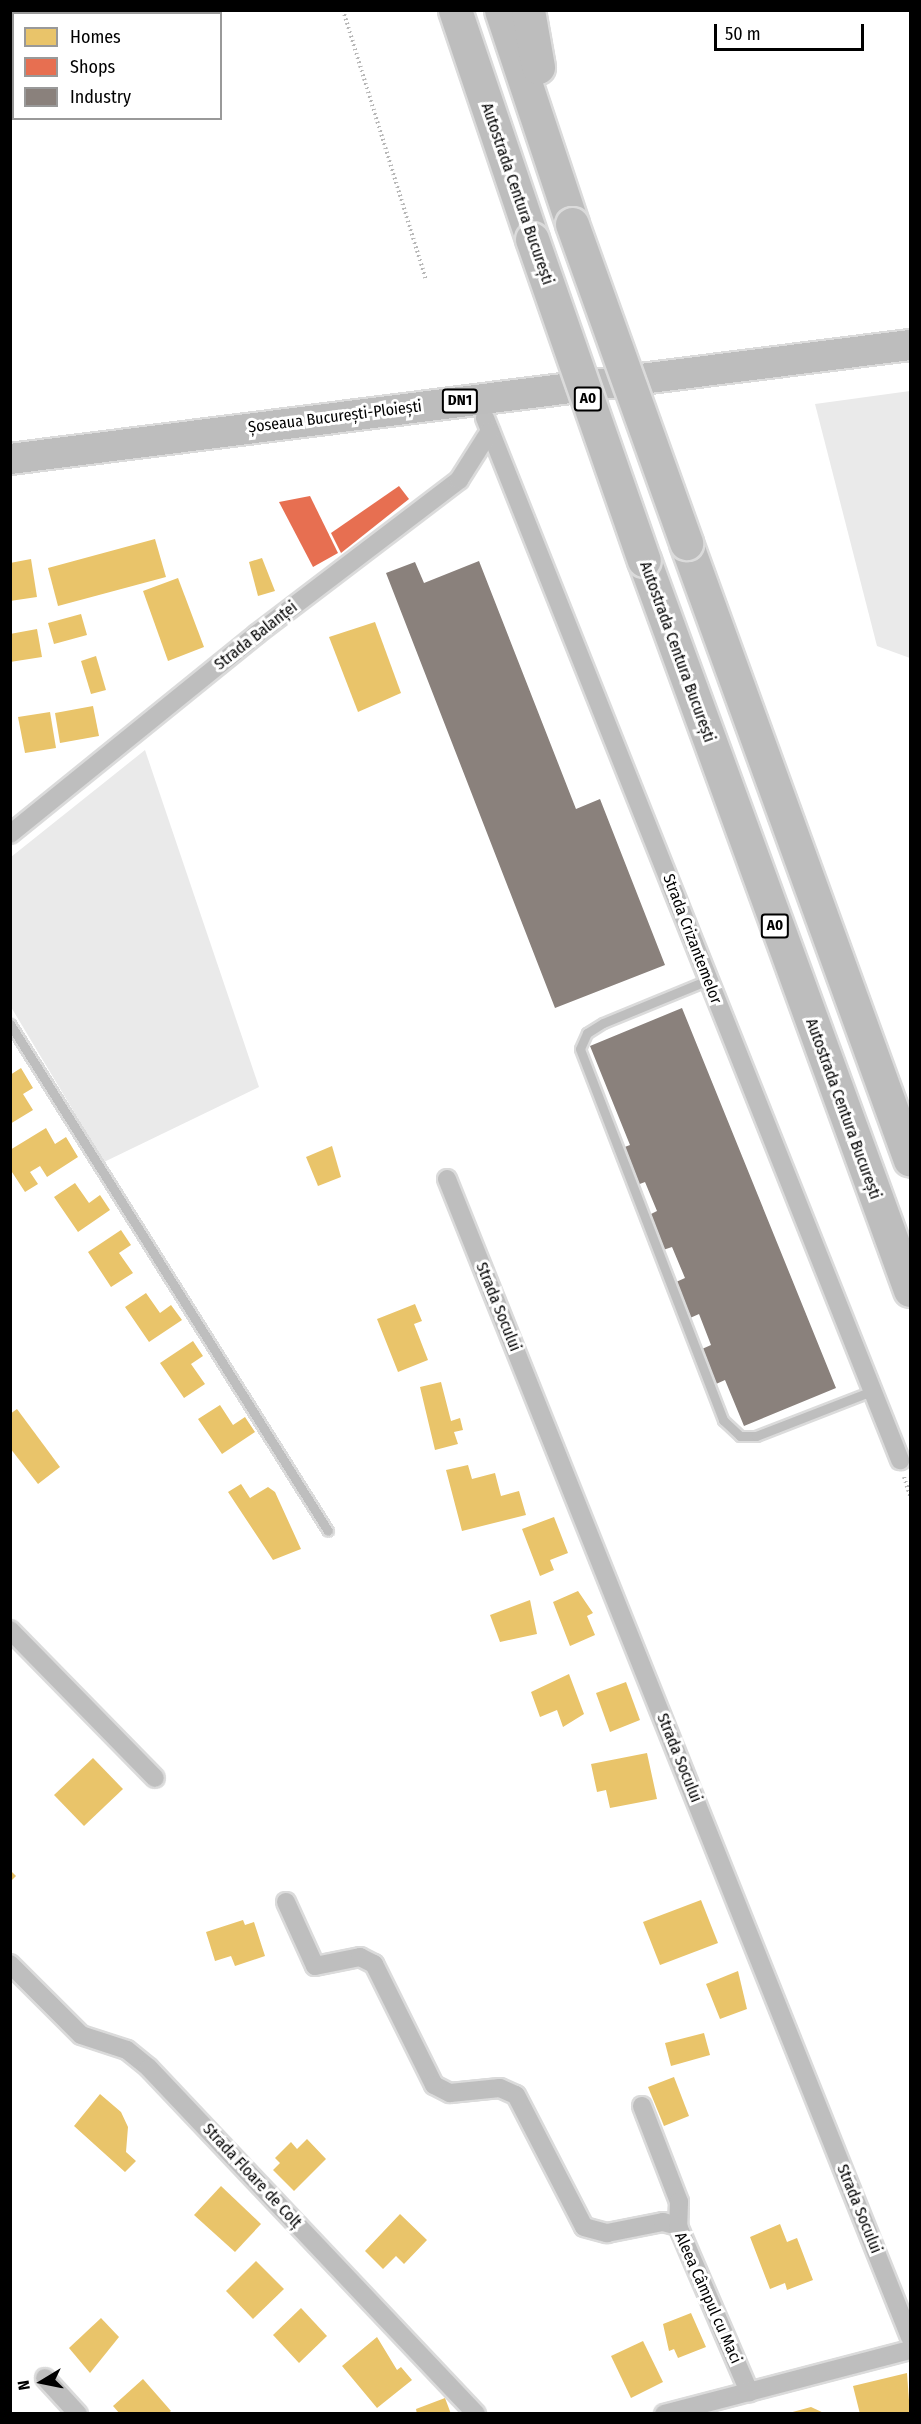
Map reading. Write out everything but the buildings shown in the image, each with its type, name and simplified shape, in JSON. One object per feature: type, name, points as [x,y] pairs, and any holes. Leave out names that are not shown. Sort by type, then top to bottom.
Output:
[{"type":"highway","name":"Autostrada Centura București","points":[[455,10],[644,560],[910,1290]]},
{"type":"highway","points":[[501,10],[572,224],[910,1160]]},
{"type":"highway","points":[[528,10],[553,169]]},
{"type":"highway","name":"Șoseaua București-Ploiești","points":[[10,459],[910,345]]},
{"type":"highway","name":"Șoseaua București-Ploiești","points":[[10,478],[488,425],[910,365]]},
{"type":"street","name":"Strada Balanței","points":[[10,834],[256,634],[459,480],[488,425]]},
{"type":"street","name":"Strada Crizantemelor","points":[[488,425],[900,1460]]},
{"type":"street","name":"Strada Socului","points":[[447,1179],[910,2337]]},
{"type":"street","points":[[10,1630],[154,1778]]},
{"type":"street","name":"Aleea Câmpul cu Maci","points":[[286,1902],[315,1966],[360,1957],[374,1964],[434,2085],[450,2093],[500,2088],[516,2095],[584,2227],[607,2233],[663,2222],[678,2226],[749,2392]]},
{"type":"street","name":"Strada Floare de Colț","points":[[10,1964],[81,2035],[127,2050],[144,2063],[477,2414]]},
{"type":"street","points":[[642,2106],[680,2202],[678,2226]]},
{"type":"street","points":[[664,2414],[705,2409],[749,2392],[910,2350]]},
{"type":"street","points":[[45,2378],[78,2414]]},
{"type":"lane","points":[[708,980],[603,1023],[587,1033],[580,1049],[723,1420],[740,1436],[756,1436],[872,1391]]},
{"type":"lane","points":[[10,1024],[328,1531]]},
{"type":"path","points":[[343,10],[426,279]]},
{"type":"shaded area","points":[[910,391],[910,658],[877,646],[815,404]]},
{"type":"shaded area","points":[[145,750],[259,1087],[104,1162],[11,1007],[11,857]]}]
